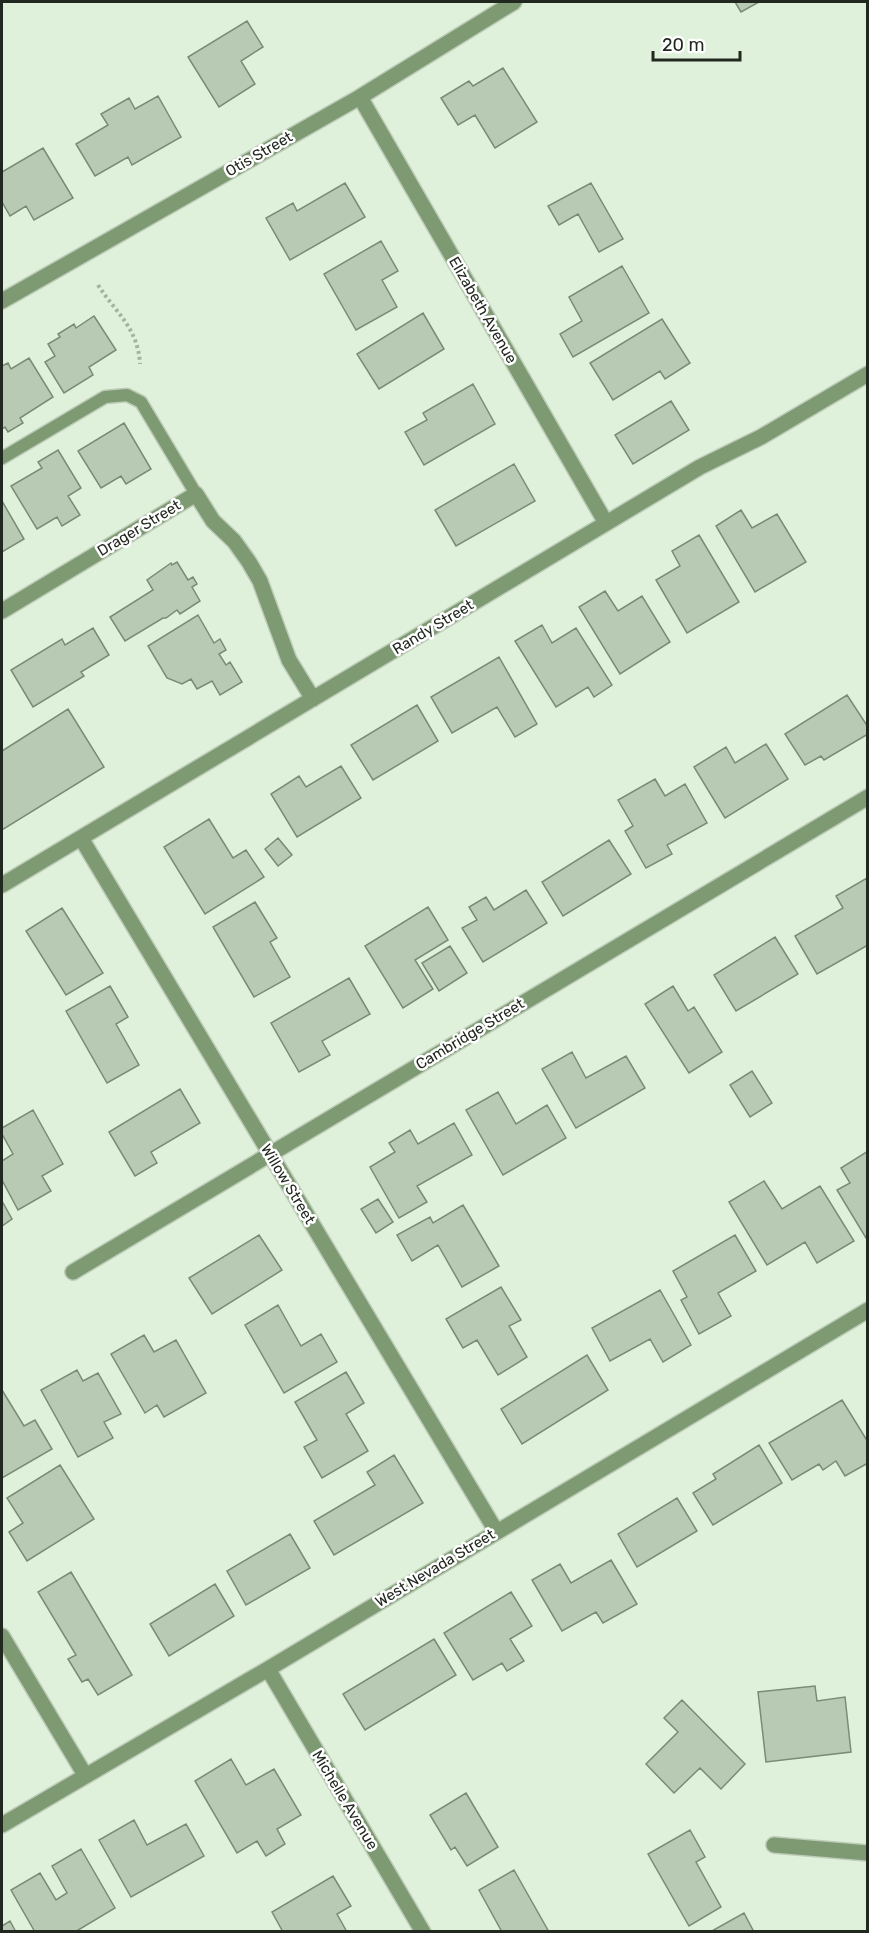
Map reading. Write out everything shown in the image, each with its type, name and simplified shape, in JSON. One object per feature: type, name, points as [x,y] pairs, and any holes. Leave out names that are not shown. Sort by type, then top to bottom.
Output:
[{"type":"street","name":"Otis Street","points":[[2,301],[360,97],[514,2]]},
{"type":"street","name":"Elizabeth Avenue","points":[[360,97],[606,523]]},
{"type":"street","name":"Randy Street","points":[[2,885],[700,467],[761,436],[867,374]]},
{"type":"street","name":"Drager Street","points":[[2,611],[196,495],[213,520],[234,541],[260,581],[289,660],[313,699]]},
{"type":"street","name":"Cambridge Street","points":[[73,1272],[867,797]]},
{"type":"street","name":"Willow Street","points":[[81,837],[496,1531]]},
{"type":"street","name":"West Nevada Street","points":[[2,1825],[268,1669],[867,1310]]},
{"type":"street","points":[[2,1636],[85,1775]]},
{"type":"street","name":"Michelle Avenue","points":[[268,1669],[423,1932]]},
{"type":"street","points":[[774,1845],[867,1853]]},
{"type":"lane","points":[[2,458],[105,397],[127,395],[141,402],[196,495]]},
{"type":"path","points":[[98,285],[130,327],[139,352],[140,364]]},
{"type":"building","points":[[735,2],[759,2],[741,12]]},
{"type":"building","points":[[247,21],[263,47],[241,61],[255,84],[219,107],[188,57]]},
{"type":"building","points":[[503,68],[537,122],[495,148],[475,115],[458,125],[441,98],[469,81],[473,86]]},
{"type":"building","points":[[158,96],[181,137],[132,165],[128,157],[95,176],[76,144],[108,125],[101,114],[129,98],[135,109]]},
{"type":"building","points":[[43,148],[73,198],[34,220],[26,206],[10,216],[2,202],[2,172]]},
{"type":"building","points":[[345,183],[365,217],[290,260],[266,218],[293,203],[297,211]]},
{"type":"building","points":[[591,183],[623,239],[599,252],[578,214],[559,225],[548,206]]},
{"type":"building","points":[[381,241],[398,271],[382,280],[397,307],[356,330],[324,274]]},
{"type":"building","points":[[622,266],[649,313],[573,357],[560,334],[582,321],[569,297]]},
{"type":"building","points":[[423,313],[444,349],[379,389],[357,354]]},
{"type":"building","points":[[94,316],[116,350],[89,367],[93,375],[64,393],[45,362],[55,356],[48,344],[60,337],[58,334],[74,324],[76,328]]},
{"type":"building","points":[[662,319],[690,363],[665,379],[660,371],[613,400],[590,363]]},
{"type":"building","points":[[29,358],[53,397],[20,418],[23,423],[8,432],[5,427],[2,429],[2,366],[8,363],[11,369]]},
{"type":"building","points":[[473,384],[495,424],[424,465],[405,432],[427,420],[423,413]]},
{"type":"building","points":[[671,401],[689,430],[633,464],[615,435]]},
{"type":"building","points":[[124,423],[151,469],[126,484],[121,476],[101,488],[78,451]]},
{"type":"building","points":[[58,450],[81,488],[68,496],[80,515],[62,526],[57,517],[37,529],[11,486],[42,468],[38,462]]},
{"type":"building","points":[[514,464],[535,501],[456,546],[435,510]]},
{"type":"building","points":[[2,501],[24,539],[2,552]]},
{"type":"building","points":[[741,510],[752,528],[777,514],[806,562],[755,592],[716,526]]},
{"type":"building","points":[[699,535],[739,602],[687,633],[656,580],[680,566],[672,551]]},
{"type":"building","points":[[177,562],[188,580],[193,577],[197,584],[192,587],[200,601],[180,614],[177,610],[125,641],[110,617],[153,590],[147,580],[171,563],[172,565]]},
{"type":"building","points":[[605,591],[618,611],[642,596],[670,642],[620,674],[579,607]]},
{"type":"building","points":[[198,615],[214,643],[220,639],[226,650],[219,654],[226,665],[230,662],[242,682],[220,695],[212,681],[197,689],[191,679],[182,684],[167,678],[148,646]]},
{"type":"building","points":[[542,625],[552,643],[576,628],[612,685],[594,697],[588,687],[556,707],[515,641]]},
{"type":"building","points":[[93,628],[109,655],[81,672],[84,676],[33,707],[11,670],[62,639],[65,645]]},
{"type":"building","points":[[499,657],[537,724],[515,737],[497,707],[452,733],[431,697]]},
{"type":"building","points":[[847,695],[868,727],[868,734],[824,760],[821,756],[805,765],[785,734]]},
{"type":"building","points":[[417,705],[438,741],[373,780],[351,745]]},
{"type":"building","points":[[68,709],[104,767],[2,830],[2,751]]},
{"type":"building","points":[[766,744],[788,779],[725,818],[694,767],[726,747],[735,763]]},
{"type":"building","points":[[341,766],[361,798],[297,837],[271,794],[299,776],[306,787]]},
{"type":"building","points":[[655,779],[665,796],[685,784],[707,823],[667,845],[672,854],[646,868],[625,831],[633,826],[618,800]]},
{"type":"building","points":[[209,819],[233,858],[246,850],[264,877],[205,914],[164,847]]},
{"type":"building","points":[[278,838],[292,855],[278,866],[265,849]]},
{"type":"building","points":[[609,840],[631,874],[563,916],[542,882]]},
{"type":"building","points":[[867,878],[868,945],[817,974],[795,936],[843,908],[836,896]]},
{"type":"building","points":[[526,890],[547,923],[483,962],[462,928],[477,920],[469,907],[486,897],[494,910]]},
{"type":"building","points":[[255,902],[277,938],[270,942],[290,977],[254,997],[213,927]]},
{"type":"building","points":[[428,907],[448,940],[415,960],[433,989],[403,1008],[365,946]]},
{"type":"building","points":[[62,908],[103,973],[66,995],[26,931]]},
{"type":"building","points":[[775,937],[798,974],[736,1011],[714,975]]},
{"type":"building","points":[[450,946],[467,973],[439,991],[422,963]]},
{"type":"building","points":[[349,978],[370,1014],[322,1041],[330,1055],[299,1072],[271,1023]]},
{"type":"building","points":[[110,986],[128,1017],[116,1024],[139,1065],[107,1083],[66,1011]]},
{"type":"building","points":[[673,986],[688,1011],[694,1007],[722,1052],[689,1073],[645,1004]]},
{"type":"building","points":[[572,1052],[586,1078],[626,1056],[645,1088],[576,1128],[542,1069]]},
{"type":"building","points":[[752,1071],[772,1103],[750,1117],[730,1085]]},
{"type":"building","points":[[180,1089],[200,1123],[151,1152],[157,1163],[135,1176],[109,1132]]},
{"type":"building","points":[[498,1092],[516,1124],[547,1105],[566,1138],[503,1175],[466,1110]]},
{"type":"building","points":[[33,1110],[63,1164],[42,1176],[51,1191],[18,1210],[2,1180],[2,1161],[13,1154],[2,1134],[2,1128]]},
{"type":"building","points":[[454,1123],[472,1155],[417,1186],[427,1202],[399,1218],[370,1167],[395,1152],[389,1143],[410,1130],[418,1144]]},
{"type":"building","points":[[868,1151],[868,1237],[866,1238],[837,1190],[850,1183],[841,1168]]},
{"type":"building","points":[[764,1181],[782,1209],[820,1186],[854,1241],[817,1263],[805,1242],[767,1265],[729,1202]]},
{"type":"building","points":[[378,1199],[393,1222],[376,1233],[361,1209]]},
{"type":"building","points":[[2,1201],[12,1219],[2,1226]]},
{"type":"building","points":[[463,1205],[499,1266],[462,1287],[438,1245],[412,1261],[397,1235],[430,1217],[433,1223]]},
{"type":"building","points":[[259,1235],[282,1270],[212,1314],[189,1278]]},
{"type":"building","points":[[735,1235],[756,1271],[718,1293],[731,1316],[699,1334],[681,1300],[687,1297],[673,1271]]},
{"type":"building","points":[[501,1287],[521,1320],[509,1326],[527,1357],[498,1375],[477,1340],[463,1348],[446,1319]]},
{"type":"building","points":[[660,1290],[691,1345],[663,1362],[650,1339],[610,1361],[592,1328]]},
{"type":"building","points":[[278,1305],[301,1346],[321,1334],[337,1362],[284,1393],[245,1325]]},
{"type":"building","points":[[144,1335],[154,1352],[176,1340],[206,1393],[164,1417],[157,1405],[145,1413],[111,1354]]},
{"type":"building","points":[[587,1355],[608,1390],[522,1444],[501,1409]]},
{"type":"building","points":[[77,1370],[83,1381],[98,1373],[121,1414],[104,1422],[113,1438],[78,1457],[41,1390]]},
{"type":"building","points":[[346,1372],[364,1403],[346,1414],[368,1451],[322,1478],[304,1447],[317,1440],[295,1402]]},
{"type":"building","points":[[2,1390],[24,1426],[35,1420],[52,1449],[2,1478]]},
{"type":"building","points":[[842,1400],[868,1442],[868,1463],[845,1476],[836,1461],[823,1470],[819,1464],[792,1480],[769,1443]]},
{"type":"building","points":[[759,1445],[782,1483],[713,1525],[693,1493],[716,1479],[713,1474]]},
{"type":"building","points":[[394,1455],[423,1503],[334,1555],[314,1521],[375,1485],[367,1472]]},
{"type":"building","points":[[60,1465],[94,1519],[27,1561],[9,1532],[23,1523],[7,1498]]},
{"type":"building","points":[[677,1498],[697,1531],[637,1567],[618,1534]]},
{"type":"building","points":[[290,1534],[310,1568],[246,1605],[227,1571]]},
{"type":"building","points":[[611,1560],[637,1604],[603,1623],[596,1612],[562,1631],[532,1580],[560,1564],[571,1583]]},
{"type":"building","points":[[71,1572],[132,1675],[98,1695],[88,1679],[82,1682],[68,1659],[76,1655],[38,1592]]},
{"type":"building","points":[[215,1584],[234,1616],[169,1656],[150,1624]]},
{"type":"building","points":[[511,1592],[532,1626],[510,1639],[524,1661],[507,1671],[502,1663],[473,1680],[444,1633]]},
{"type":"building","points":[[434,1639],[456,1675],[365,1730],[343,1694]]},
{"type":"building","points":[[815,1686],[817,1701],[845,1697],[851,1752],[766,1762],[758,1692]]},
{"type":"building","points":[[682,1700],[745,1764],[721,1789],[700,1768],[674,1793],[646,1764],[678,1732],[664,1718]]},
{"type":"building","points":[[231,1759],[246,1785],[274,1769],[301,1815],[277,1829],[285,1844],[266,1856],[257,1841],[237,1853],[195,1781]]},
{"type":"building","points":[[466,1793],[498,1847],[467,1866],[455,1847],[451,1850],[430,1815]]},
{"type":"building","points":[[134,1820],[147,1845],[186,1824],[204,1856],[131,1897],[99,1840]]},
{"type":"building","points":[[690,1830],[705,1857],[696,1862],[721,1907],[689,1926],[648,1854]]},
{"type":"building","points":[[81,1849],[115,1908],[75,1932],[35,1932],[11,1890],[40,1873],[56,1900],[67,1893],[52,1866]]},
{"type":"building","points":[[514,1870],[549,1932],[502,1932],[479,1890]]},
{"type":"building","points":[[333,1876],[351,1906],[337,1914],[347,1932],[283,1932],[272,1912]]},
{"type":"building","points":[[744,1913],[754,1932],[710,1932]]},
{"type":"building","points":[[10,1921],[16,1932],[2,1932],[2,1926]]}]
